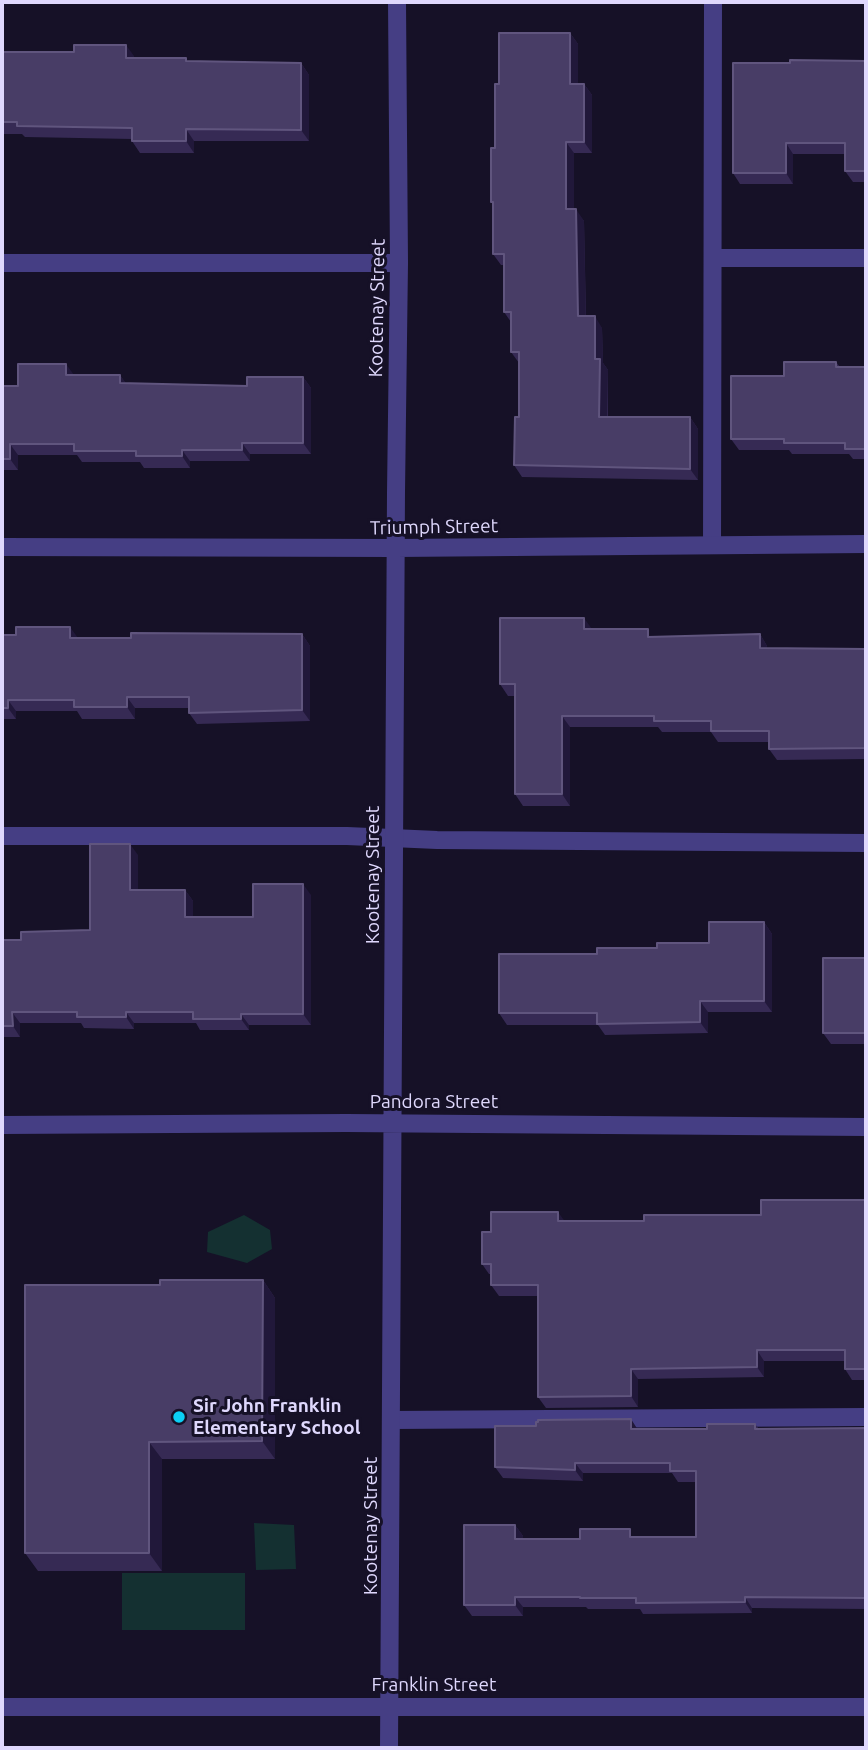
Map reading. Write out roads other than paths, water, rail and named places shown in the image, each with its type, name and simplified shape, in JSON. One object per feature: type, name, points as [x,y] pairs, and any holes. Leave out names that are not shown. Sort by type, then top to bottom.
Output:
[{"type":"street","name":"Kootenay Street","points":[[389,1748],[399,263],[397,2]]},
{"type":"street","points":[[712,544],[713,2]]},
{"type":"street","points":[[713,258],[866,258]]},
{"type":"street","points":[[2,262],[399,263]]},
{"type":"street","name":"Triumph Street","points":[[2,547],[396,548],[866,544]]},
{"type":"street","points":[[2,836],[866,843]]},
{"type":"street","name":"Pandora Street","points":[[2,1125],[392,1123],[866,1127]]},
{"type":"street","points":[[392,1420],[866,1417]]},
{"type":"street","name":"Franklin Street","points":[[2,1707],[866,1707]]},
{"type":"place","name":"Sir John Franklin Elementary School","points":[[179,1417]]}]
